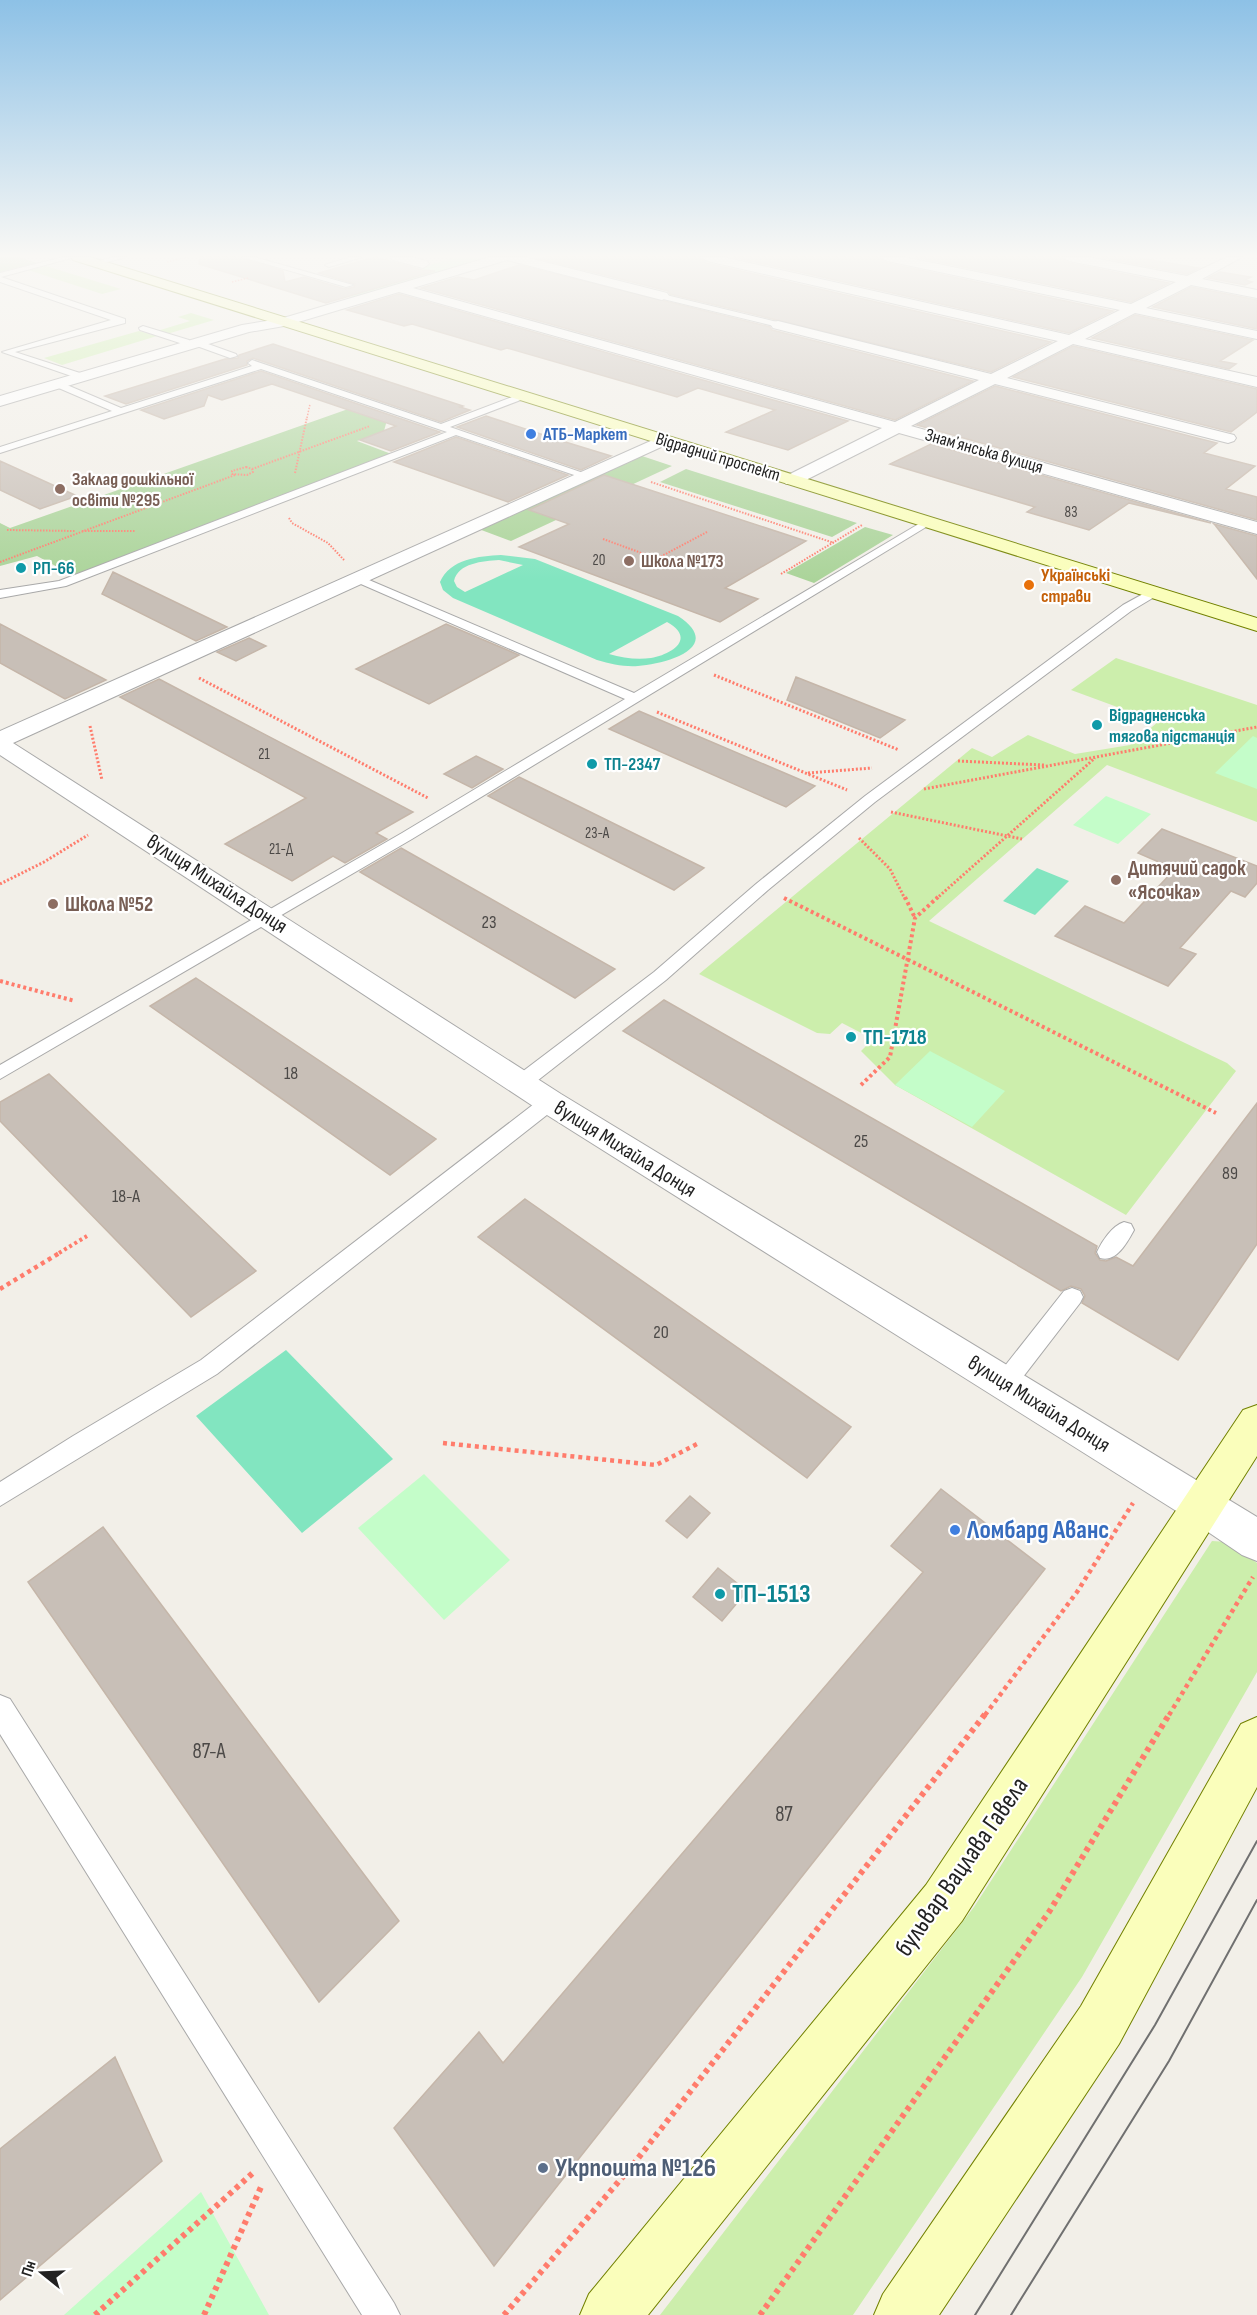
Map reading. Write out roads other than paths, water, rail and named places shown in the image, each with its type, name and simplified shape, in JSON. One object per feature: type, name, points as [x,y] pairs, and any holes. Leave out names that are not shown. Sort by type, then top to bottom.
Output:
[{"type":"main road","name":"Відрадний проспект","points":[[423,365],[1257,625]]},
{"type":"main road","name":"бульвар Вацлава Гавела","points":[[610,2315],[944,1903],[1257,1422]]},
{"type":"main road","points":[[904,2315],[1100,2025],[1257,1740]]},
{"type":"street","points":[[0,399],[113,365]]},
{"type":"street","points":[[0,399],[119,365]]},
{"type":"street","name":"Знамʼянська вулиця","points":[[676,365],[1257,528]]},
{"type":"street","points":[[934,365],[1228,438]]},
{"type":"street","points":[[792,480],[1021,365]]},
{"type":"street","points":[[1181,365],[1257,382]]},
{"type":"street","points":[[0,740],[664,440]]},
{"type":"street","name":"вулиця Михайла Донця","points":[[0,745],[550,1102],[1257,1541]]},
{"type":"lane","points":[[46,365],[77,375]]},
{"type":"lane","points":[[0,450],[256,365]]},
{"type":"lane","points":[[256,365],[587,476]]},
{"type":"lane","points":[[57,384],[120,411]]},
{"type":"lane","points":[[441,427],[523,396]]},
{"type":"lane","points":[[0,594],[62,584],[456,432]]},
{"type":"lane","points":[[0,1073],[110,1011],[450,810],[927,522]]},
{"type":"lane","points":[[355,581],[634,698]]},
{"type":"lane","points":[[521,1083],[660,976],[762,887],[861,806],[1127,608],[1152,593]]},
{"type":"lane","points":[[0,1495],[209,1367],[550,1102]]},
{"type":"lane","points":[[1107,1252],[1124,1230]]},
{"type":"lane","points":[[1005,1383],[1072,1297]]},
{"type":"lane","points":[[0,1708],[382,2315]]},
{"type":"tram line","points":[[975,2315],[1155,2025],[1257,1841]]},
{"type":"tram line","points":[[1011,2315],[1169,2061],[1257,1900]]},
{"type":"place","name":"АТБ-Маркет","points":[[531,434]]},
{"type":"place","name":"Заклад дошкільної освіти №295","points":[[60,489]]},
{"type":"place","name":"Школа №173","points":[[629,561]]},
{"type":"place","name":"РП-66","points":[[21,568]]},
{"type":"place","name":"Українські страви","points":[[1029,585]]},
{"type":"place","name":"Відрадненська тягова підстанція","points":[[1097,725]]},
{"type":"place","name":"ТП-2347","points":[[592,764]]},
{"type":"place","name":"Дитячий садок «Ясочка»","points":[[1116,880]]},
{"type":"place","name":"Школа №52","points":[[53,904]]},
{"type":"place","name":"ТП-1718","points":[[851,1037]]},
{"type":"place","name":"Ломбард Аванс","points":[[955,1530]]},
{"type":"place","name":"ТП-1513","points":[[720,1594]]},
{"type":"place","name":"Укрпошта №126","points":[[543,2168]]}]
